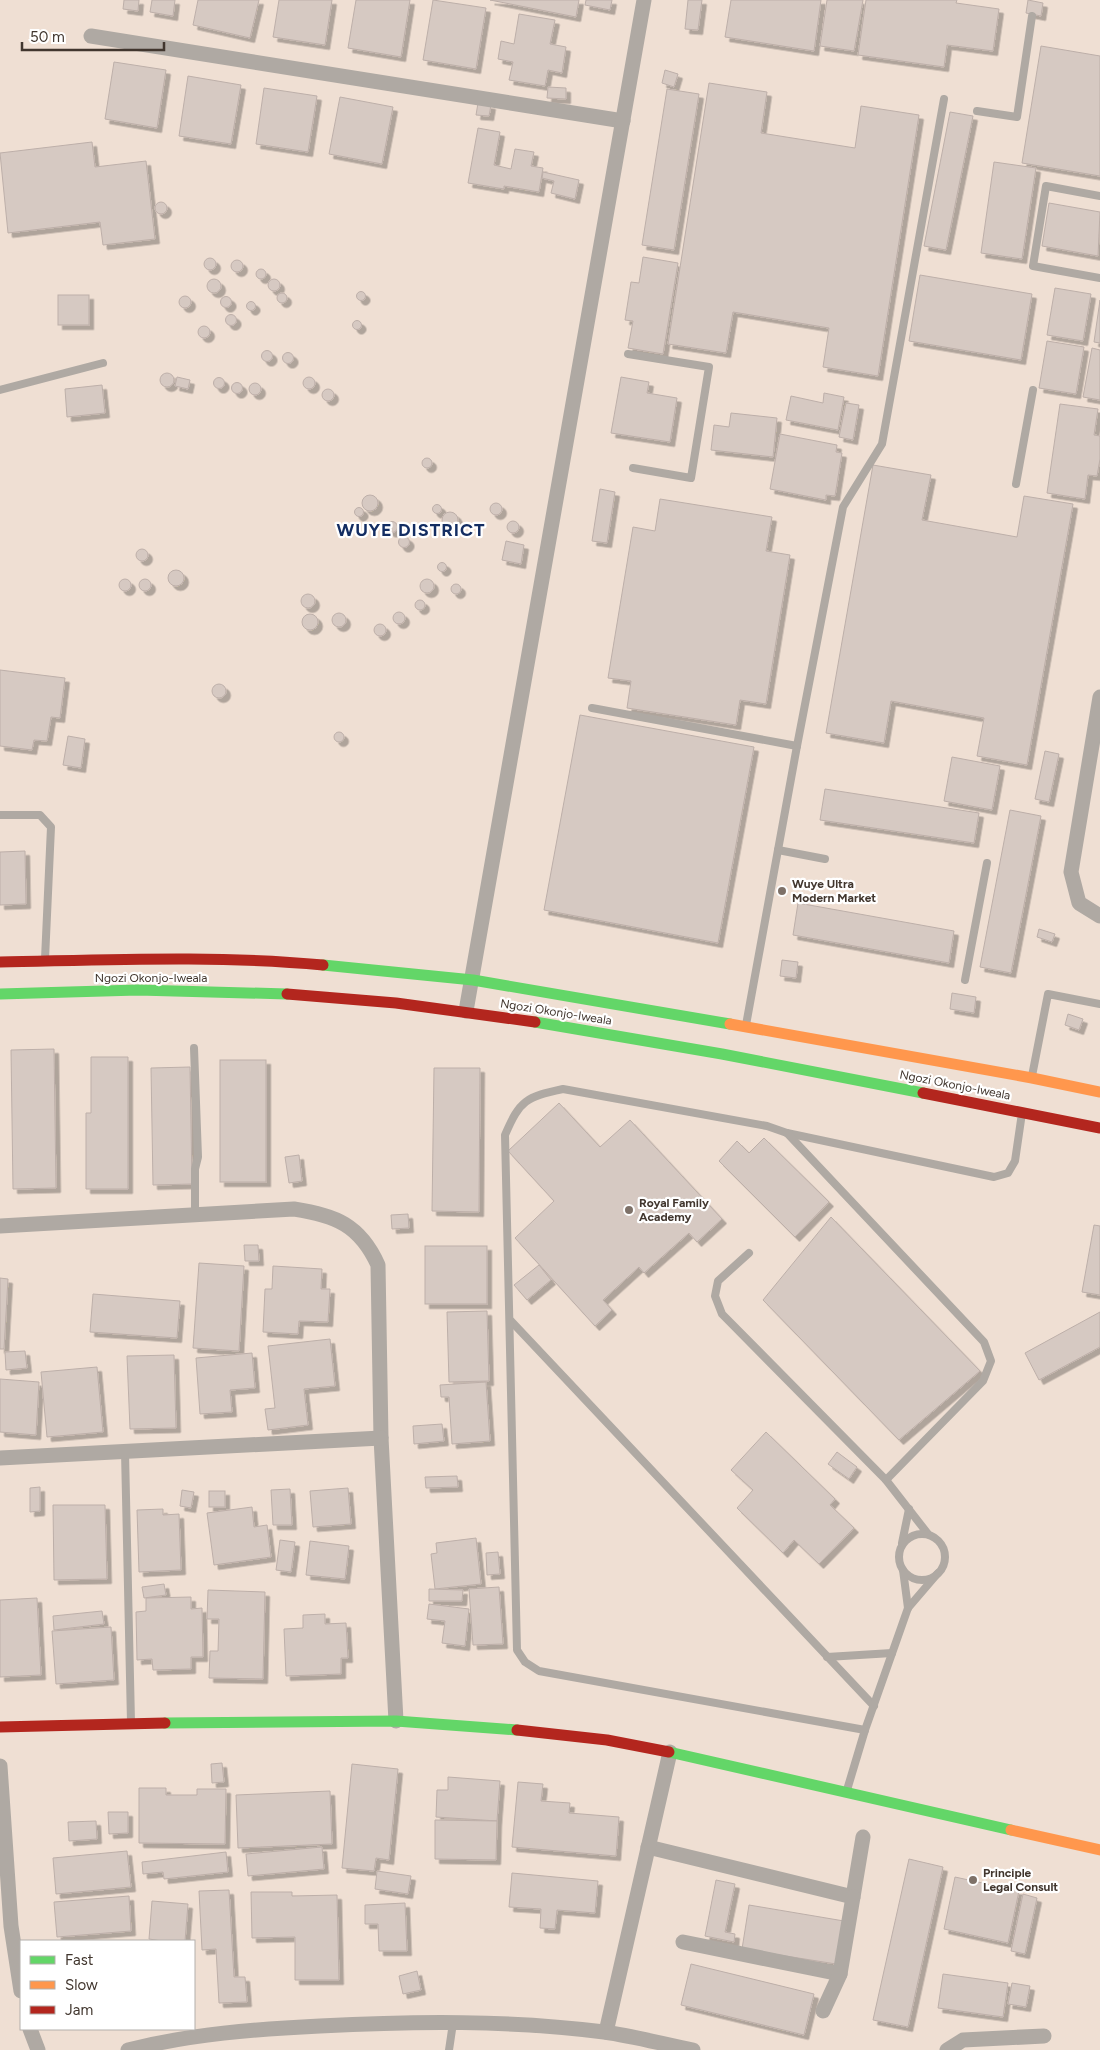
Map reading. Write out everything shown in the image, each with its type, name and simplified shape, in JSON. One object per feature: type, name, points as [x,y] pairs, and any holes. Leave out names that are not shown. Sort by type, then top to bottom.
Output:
[{"type":"street","points":[[466,1011],[473,980],[644,0]]},
{"type":"street","points":[[92,36],[623,121]]},
{"type":"street","points":[[1100,697],[1096,740],[1071,872],[1079,903],[1100,916]]},
{"type":"street","name":"Ngozi Okonjo-Iweala","points":[[0,962],[131,959],[268,960],[473,980],[1032,1078],[1100,1092]]},
{"type":"street","name":"Ngozi Okonjo-Iweala","points":[[0,994],[53,992],[236,992],[368,1000],[466,1011],[694,1048],[1100,1128]]},
{"type":"street","points":[[0,1226],[294,1209],[316,1213],[339,1221],[359,1234],[370,1249],[378,1266],[381,1438],[396,1721]]},
{"type":"street","points":[[0,1458],[381,1438]]},
{"type":"street","points":[[0,1728],[222,1721],[396,1721],[506,1729],[607,1740],[670,1752],[1100,1850]]},
{"type":"street","points":[[606,2032],[670,1752]]},
{"type":"street","points":[[0,1766],[11,1926],[20,1984]]},
{"type":"street","points":[[823,2012],[840,1974],[863,1837]]},
{"type":"street","points":[[648,1847],[853,1897]]},
{"type":"street","points":[[683,1942],[840,1974]]},
{"type":"street","points":[[128,2050],[211,2035],[272,2028],[399,2022],[524,2024],[606,2032],[693,2050]]},
{"type":"street","points":[[30,2030],[38,2050]]},
{"type":"street","points":[[947,2050],[963,2040],[1044,2036]]},
{"type":"lane","points":[[977,112],[1017,117],[1032,16]]},
{"type":"lane","points":[[746,1027],[842,507],[882,444],[944,99]]},
{"type":"lane","points":[[1100,196],[1046,186],[1033,266],[1100,278]]},
{"type":"lane","points":[[628,354],[709,367],[691,478],[633,468]]},
{"type":"lane","points":[[0,390],[103,363]]},
{"type":"lane","points":[[1016,484],[1033,390]]},
{"type":"lane","points":[[592,708],[797,746]]},
{"type":"lane","points":[[0,815],[40,815],[51,827],[44,961]]},
{"type":"lane","points":[[778,850],[825,859]]},
{"type":"lane","points":[[965,980],[987,862]]},
{"type":"lane","points":[[1032,1078],[1048,994],[1100,1004]]},
{"type":"lane","points":[[194,1048],[198,1157],[195,1169],[195,1215]]},
{"type":"lane","points":[[865,1730],[539,1671],[525,1662],[517,1650],[511,1321],[505,1134],[516,1110],[536,1095],[563,1089],[767,1126],[788,1133],[994,1177],[1008,1173],[1015,1161],[1022,1112]]},
{"type":"lane","points":[[788,1133],[984,1342],[991,1361],[983,1381],[886,1480]]},
{"type":"lane","points":[[748,1253],[718,1281],[715,1296],[722,1314],[886,1480],[928,1534],[941,1544],[944,1551],[945,1559],[938,1573],[908,1608],[865,1730],[846,1792]]},
{"type":"lane","points":[[511,1321],[874,1706]]},
{"type":"lane","points":[[125,1452],[132,1724]]},
{"type":"lane","points":[[908,1608],[903,1570],[900,1563],[901,1547],[909,1509]]},
{"type":"lane","points":[[901,1547],[912,1536],[928,1534]]},
{"type":"lane","points":[[903,1570],[908,1576],[916,1579],[932,1578],[938,1573]]},
{"type":"lane","points":[[827,1657],[892,1653]]},
{"type":"lane","points":[[449,2050],[453,2023]]},
{"type":"building","points":[[124,0],[139,0],[138,11],[123,9]]},
{"type":"building","points":[[152,0],[175,0],[173,16],[150,12]]},
{"type":"building","points":[[198,0],[259,0],[250,38],[193,25]]},
{"type":"building","points":[[279,0],[332,0],[325,45],[273,37]]},
{"type":"building","points":[[356,0],[410,0],[401,57],[348,48]]},
{"type":"building","points":[[433,0],[486,8],[476,69],[423,60]]},
{"type":"building","points":[[490,0],[579,0],[576,17]]},
{"type":"building","points":[[586,0],[612,0],[610,10],[585,5]]},
{"type":"building","points":[[688,0],[702,0],[698,30],[685,29]]},
{"type":"building","points":[[731,0],[821,0],[814,51],[725,37]]},
{"type":"building","points":[[827,0],[863,0],[854,51],[820,46]]},
{"type":"building","points":[[866,0],[957,0],[956,3],[999,9],[993,51],[947,45],[944,67],[858,55]]},
{"type":"building","points":[[1028,0],[1043,3],[1041,16],[1026,13]]},
{"type":"building","points":[[519,14],[555,20],[550,44],[566,47],[562,73],[548,70],[545,86],[509,80],[513,62],[498,59],[501,41],[514,44]]},
{"type":"building","points":[[1041,46],[1100,56],[1100,176],[1022,163]]},
{"type":"building","points":[[114,62],[166,70],[157,128],[105,119]]},
{"type":"building","points":[[665,70],[678,74],[674,87],[662,83]]},
{"type":"building","points":[[188,76],[241,85],[231,144],[179,136]]},
{"type":"building","points":[[709,83],[767,92],[761,133],[855,148],[861,106],[919,115],[878,376],[823,367],[829,328],[733,312],[726,353],[668,344]]},
{"type":"building","points":[[548,87],[566,88],[566,99],[547,98]]},
{"type":"building","points":[[264,88],[317,96],[308,152],[256,144]]},
{"type":"building","points":[[667,89],[699,94],[674,250],[642,245]]},
{"type":"building","points":[[340,97],[393,107],[382,164],[329,154]]},
{"type":"building","points":[[478,103],[491,105],[489,116],[476,115]]},
{"type":"building","points":[[950,112],[973,116],[946,250],[924,246]]},
{"type":"building","points":[[478,128],[500,132],[494,165],[511,169],[515,149],[534,152],[531,166],[543,168],[539,192],[504,186],[504,189],[468,183]]},
{"type":"building","points":[[92,142],[95,167],[146,161],[155,239],[103,245],[100,222],[8,233],[0,153]]},
{"type":"building","points":[[994,162],[1036,168],[1022,259],[981,253]]},
{"type":"building","points":[[543,172],[579,180],[575,199],[551,193],[554,181],[542,178]]},
{"type":"building","points":[[163,202],[166,203],[166,213],[159,214],[156,213],[155,206],[156,203]]},
{"type":"building","points":[[1049,203],[1100,212],[1098,256],[1042,246]]},
{"type":"building","points":[[643,257],[678,263],[663,354],[628,348],[633,321],[625,320],[631,282],[639,283]]},
{"type":"building","points":[[210,258],[216,264],[210,270],[204,264]]},
{"type":"building","points":[[239,260],[242,261],[242,271],[235,272],[232,271],[231,264],[232,261]]},
{"type":"building","points":[[259,269],[263,269],[266,274],[265,278],[259,279],[256,276],[256,272]]},
{"type":"building","points":[[920,275],[1032,294],[1021,360],[909,341]]},
{"type":"building","points":[[214,279],[219,281],[221,286],[219,291],[214,293],[209,291],[207,286],[209,281]]},
{"type":"building","points":[[272,279],[276,279],[280,285],[276,291],[272,291],[268,287],[268,283]]},
{"type":"building","points":[[1055,288],[1091,294],[1083,341],[1047,335]]},
{"type":"building","points":[[361,291],[366,296],[361,301],[356,296]]},
{"type":"building","points":[[280,293],[284,293],[287,298],[286,302],[280,303],[277,300],[277,296]]},
{"type":"building","points":[[58,295],[89,295],[89,325],[58,325]]},
{"type":"building","points":[[183,296],[187,296],[191,302],[187,308],[183,308],[179,304],[179,300]]},
{"type":"building","points":[[226,296],[232,302],[226,308],[220,302]]},
{"type":"building","points":[[1100,300],[1100,343],[1094,342]]},
{"type":"building","points":[[251,301],[256,306],[251,311],[246,306]]},
{"type":"building","points":[[229,315],[233,315],[236,320],[235,324],[229,325],[226,322],[226,318]]},
{"type":"building","points":[[357,320],[362,325],[357,330],[352,325]]},
{"type":"building","points":[[202,326],[206,326],[210,332],[206,338],[202,338],[198,334],[198,330]]},
{"type":"building","points":[[1047,341],[1084,347],[1076,394],[1039,388]]},
{"type":"building","points":[[1092,348],[1100,350],[1100,400],[1083,397]]},
{"type":"building","points":[[265,351],[269,351],[272,356],[271,360],[265,361],[262,358],[262,354]]},
{"type":"building","points":[[288,352],[294,358],[288,364],[282,358]]},
{"type":"building","points":[[164,373],[170,373],[174,380],[170,387],[164,387],[160,383],[160,377]]},
{"type":"building","points":[[177,377],[190,380],[188,389],[175,386]]},
{"type":"building","points":[[311,377],[314,378],[314,388],[307,389],[304,388],[303,381],[304,378]]},
{"type":"building","points":[[621,377],[649,382],[647,393],[677,398],[670,442],[611,433]]},
{"type":"building","points":[[217,378],[221,378],[224,383],[223,387],[217,388],[214,385],[214,381]]},
{"type":"building","points":[[237,382],[243,388],[237,394],[231,388]]},
{"type":"building","points":[[253,383],[257,383],[261,389],[257,395],[253,395],[249,391],[249,387]]},
{"type":"building","points":[[102,385],[105,413],[67,417],[65,389]]},
{"type":"building","points":[[326,389],[330,389],[334,395],[330,401],[326,401],[322,397],[322,393]]},
{"type":"building","points":[[824,393],[844,397],[838,430],[786,420],[791,396],[823,403]]},
{"type":"building","points":[[846,403],[859,405],[853,440],[839,437]]},
{"type":"building","points":[[1060,404],[1098,409],[1094,435],[1100,436],[1100,459],[1097,476],[1088,475],[1085,499],[1047,493]]},
{"type":"building","points":[[731,413],[777,418],[773,457],[711,450],[714,425],[729,427]]},
{"type":"building","points":[[780,434],[837,445],[836,452],[842,453],[835,496],[826,495],[826,500],[770,489]]},
{"type":"building","points":[[425,458],[429,458],[432,463],[431,467],[425,468],[422,465],[422,461]]},
{"type":"building","points":[[873,465],[931,475],[922,520],[1017,537],[1024,496],[1073,504],[1027,765],[977,756],[984,718],[891,701],[884,743],[826,733]]},
{"type":"building","points":[[600,489],[615,492],[607,543],[592,541]]},
{"type":"building","points":[[370,495],[376,497],[378,503],[376,509],[370,511],[364,509],[362,503],[364,497]]},
{"type":"building","points":[[660,499],[772,517],[766,551],[790,555],[766,704],[740,700],[736,725],[627,708],[631,681],[608,678],[633,527],[655,531]]},
{"type":"building","points":[[494,503],[498,503],[502,509],[498,515],[494,515],[490,511],[490,507]]},
{"type":"building","points":[[437,504],[442,509],[437,514],[432,509]]},
{"type":"building","points":[[359,507],[364,512],[359,517],[354,512]]},
{"type":"building","points":[[450,512],[456,514],[458,520],[456,526],[450,528],[444,526],[442,520],[444,514]]},
{"type":"building","points":[[511,521],[515,521],[519,527],[515,533],[511,533],[507,529],[507,525]]},
{"type":"building","points":[[390,522],[394,522],[397,527],[396,531],[390,532],[387,529],[387,525]]},
{"type":"building","points":[[404,536],[410,542],[404,548],[398,542]]},
{"type":"building","points":[[506,541],[524,545],[521,564],[502,560]]},
{"type":"building","points":[[140,549],[144,549],[148,555],[144,561],[140,561],[136,557],[136,553]]},
{"type":"building","points":[[442,562],[447,567],[442,572],[437,567]]},
{"type":"building","points":[[176,570],[184,578],[176,586],[168,578]]},
{"type":"building","points":[[123,579],[127,579],[131,585],[127,591],[123,591],[119,587],[119,583]]},
{"type":"building","points":[[143,579],[147,579],[151,585],[147,591],[143,591],[139,587],[139,583]]},
{"type":"building","points":[[427,579],[432,581],[434,586],[432,591],[427,593],[422,591],[420,586],[422,581]]},
{"type":"building","points":[[454,584],[458,584],[461,589],[460,593],[454,594],[451,591],[451,587]]},
{"type":"building","points":[[308,594],[313,596],[315,601],[313,606],[308,608],[303,606],[301,601],[303,596]]},
{"type":"building","points":[[418,600],[422,600],[425,605],[424,609],[418,610],[415,607],[415,603]]},
{"type":"building","points":[[399,612],[405,618],[399,624],[393,618]]},
{"type":"building","points":[[336,613],[342,613],[346,620],[342,627],[336,627],[332,623],[332,617]]},
{"type":"building","points":[[310,614],[318,622],[310,630],[302,622]]},
{"type":"building","points":[[382,624],[385,625],[385,635],[378,636],[375,635],[374,628],[375,625]]},
{"type":"building","points":[[0,670],[65,678],[60,718],[51,717],[47,741],[34,740],[32,750],[0,746]]},
{"type":"building","points":[[219,684],[224,686],[226,691],[224,696],[219,698],[214,696],[212,691],[214,686]]},
{"type":"building","points":[[580,715],[754,747],[718,943],[544,910]]},
{"type":"building","points":[[337,732],[341,732],[344,737],[343,741],[337,742],[334,739],[334,735]]},
{"type":"building","points":[[68,736],[85,739],[81,768],[63,765]]},
{"type":"building","points":[[1045,751],[1059,754],[1049,802],[1035,799]]},
{"type":"building","points":[[952,757],[1000,766],[992,810],[944,801]]},
{"type":"building","points":[[825,789],[979,813],[974,843],[820,820]]},
{"type":"building","points":[[1010,810],[1041,816],[1011,973],[980,967]]},
{"type":"building","points":[[25,851],[26,904],[0,905],[0,852]]},
{"type":"building","points":[[798,903],[954,931],[949,963],[793,935]]},
{"type":"building","points":[[1039,929],[1055,934],[1052,942],[1037,937]]},
{"type":"building","points":[[782,960],[798,962],[796,978],[780,976]]},
{"type":"building","points":[[952,993],[976,997],[974,1013],[950,1009]]},
{"type":"building","points":[[1068,1014],[1083,1019],[1079,1030],[1065,1025]]},
{"type":"building","points":[[54,1049],[56,1188],[13,1189],[11,1050]]},
{"type":"building","points":[[91,1057],[128,1057],[128,1189],[86,1189],[86,1113],[91,1113]]},
{"type":"building","points":[[220,1060],[266,1060],[266,1182],[220,1182]]},
{"type":"building","points":[[190,1067],[192,1184],[153,1185],[151,1068]]},
{"type":"building","points":[[434,1068],[480,1068],[479,1212],[432,1211]]},
{"type":"building","name":"Royal Family Academy","points":[[559,1103],[600,1147],[630,1120],[722,1219],[697,1242],[689,1233],[644,1273],[639,1267],[603,1300],[612,1310],[595,1326],[515,1238],[554,1201],[508,1151]]},
{"type":"building","points":[[764,1138],[829,1202],[795,1237],[719,1161],[737,1141],[749,1153]]},
{"type":"building","points":[[299,1155],[302,1181],[289,1183],[285,1157]]},
{"type":"building","points":[[408,1214],[409,1228],[392,1229],[391,1215]]},
{"type":"building","points":[[831,1217],[980,1371],[899,1440],[763,1300]]},
{"type":"building","points":[[1094,1225],[1100,1226],[1100,1295],[1082,1292]]},
{"type":"building","points":[[244,1245],[258,1245],[259,1261],[245,1261]]},
{"type":"building","points":[[425,1246],[487,1246],[487,1304],[425,1304]]},
{"type":"building","points":[[199,1263],[244,1266],[239,1351],[193,1348]]},
{"type":"building","points":[[539,1265],[551,1280],[527,1300],[514,1285]]},
{"type":"building","points":[[273,1266],[322,1269],[321,1289],[330,1289],[328,1322],[299,1321],[298,1334],[263,1332],[265,1289],[272,1289]]},
{"type":"building","points":[[0,1278],[8,1279],[4,1349],[0,1349]]},
{"type":"building","points":[[93,1294],[180,1301],[177,1338],[90,1332]]},
{"type":"building","points":[[487,1311],[489,1381],[449,1382],[447,1312]]},
{"type":"building","points":[[1100,1312],[1100,1347],[1039,1380],[1025,1353]]},
{"type":"building","points":[[330,1339],[335,1386],[304,1389],[308,1425],[268,1430],[265,1409],[275,1408],[268,1346]]},
{"type":"building","points":[[25,1351],[27,1368],[6,1370],[5,1352]]},
{"type":"building","points":[[252,1353],[255,1388],[230,1390],[232,1412],[200,1414],[196,1358]]},
{"type":"building","points":[[174,1355],[176,1428],[130,1429],[127,1356]]},
{"type":"building","points":[[97,1367],[103,1432],[47,1437],[41,1372]]},
{"type":"building","points":[[0,1379],[39,1382],[36,1435],[0,1432]]},
{"type":"building","points":[[486,1382],[490,1441],[452,1444],[449,1397],[441,1397],[440,1385]]},
{"type":"building","points":[[442,1424],[444,1441],[414,1444],[413,1426]]},
{"type":"building","points":[[766,1432],[835,1499],[830,1505],[854,1528],[819,1564],[794,1540],[783,1553],[737,1508],[753,1490],[731,1470]]},
{"type":"building","points":[[837,1452],[857,1467],[849,1479],[828,1464]]},
{"type":"building","points":[[457,1476],[458,1487],[426,1488],[425,1477]]},
{"type":"building","points":[[40,1487],[40,1511],[30,1512],[30,1488]]},
{"type":"building","points":[[348,1488],[351,1524],[313,1527],[310,1491]]},
{"type":"building","points":[[290,1489],[292,1525],[273,1525],[271,1490]]},
{"type":"building","points":[[182,1490],[194,1492],[191,1508],[180,1506]]},
{"type":"building","points":[[209,1491],[225,1491],[225,1507],[209,1507]]},
{"type":"building","points":[[53,1505],[105,1505],[107,1579],[54,1580]]},
{"type":"building","points":[[252,1507],[254,1527],[267,1525],[271,1557],[214,1565],[207,1513]]},
{"type":"building","points":[[163,1509],[163,1515],[179,1514],[181,1570],[139,1572],[137,1510]]},
{"type":"building","points":[[476,1538],[481,1584],[435,1589],[431,1554],[437,1553],[436,1543]]},
{"type":"building","points":[[280,1540],[295,1542],[291,1572],[276,1570]]},
{"type":"building","points":[[310,1541],[349,1546],[345,1579],[306,1575]]},
{"type":"building","points":[[498,1552],[500,1574],[487,1575],[486,1553]]},
{"type":"building","points":[[164,1584],[166,1595],[144,1598],[142,1587]]},
{"type":"building","points":[[499,1587],[503,1644],[473,1645],[469,1589]]},
{"type":"building","points":[[429,1589],[463,1590],[462,1601],[429,1601]]},
{"type":"building","points":[[208,1590],[265,1592],[263,1679],[209,1678],[210,1651],[218,1651],[219,1619],[207,1619]]},
{"type":"building","points":[[191,1597],[191,1609],[202,1608],[203,1657],[191,1657],[191,1669],[153,1670],[152,1659],[137,1660],[136,1612],[146,1611],[146,1598]]},
{"type":"building","points":[[37,1598],[41,1675],[0,1677],[0,1600]]},
{"type":"building","points":[[429,1604],[469,1609],[465,1646],[442,1643],[445,1621],[427,1619]]},
{"type":"building","points":[[102,1611],[104,1624],[54,1630],[53,1616]]},
{"type":"building","points":[[325,1614],[325,1624],[346,1623],[348,1658],[341,1658],[341,1674],[286,1676],[284,1629],[303,1628],[303,1615]]},
{"type":"building","points":[[111,1627],[114,1680],[56,1684],[52,1631]]},
{"type":"building","points":[[222,1763],[224,1782],[212,1783],[211,1764]]},
{"type":"building","points":[[352,1764],[398,1769],[389,1860],[376,1858],[374,1871],[342,1868]]},
{"type":"building","points":[[448,1777],[500,1781],[497,1821],[436,1817],[437,1790],[448,1790]]},
{"type":"building","points":[[518,1782],[543,1784],[541,1801],[570,1803],[569,1813],[619,1817],[616,1856],[512,1847]]},
{"type":"building","points":[[139,1788],[166,1788],[166,1795],[197,1795],[197,1789],[226,1789],[225,1844],[139,1843]]},
{"type":"building","points":[[330,1791],[332,1844],[238,1848],[236,1795]]},
{"type":"building","points":[[108,1812],[128,1812],[128,1833],[109,1834]]},
{"type":"building","points":[[435,1820],[497,1821],[496,1860],[435,1859]]},
{"type":"building","points":[[96,1821],[97,1839],[69,1841],[68,1822]]},
{"type":"building","points":[[322,1847],[324,1869],[248,1876],[246,1854]]},
{"type":"building","points":[[127,1851],[131,1887],[56,1894],[53,1858]]},
{"type":"building","points":[[226,1852],[228,1872],[164,1879],[163,1872],[143,1874],[142,1862]]},
{"type":"building","points":[[909,1859],[943,1867],[908,2027],[873,2020]]},
{"type":"building","points":[[377,1871],[411,1876],[408,1894],[375,1889]]},
{"type":"building","points":[[512,1873],[598,1881],[595,1913],[557,1910],[555,1929],[540,1928],[541,1909],[509,1907]]},
{"type":"building","points":[[955,1877],[1019,1891],[1008,1943],[944,1929]]},
{"type":"building","points":[[716,1880],[735,1884],[725,1932],[735,1934],[734,1942],[705,1936]]},
{"type":"building","points":[[229,1890],[234,1977],[245,1977],[247,2002],[219,2003],[216,1949],[202,1950],[199,1891]]},
{"type":"building","points":[[251,1892],[292,1892],[292,1896],[337,1895],[339,1980],[295,1980],[295,1937],[252,1938]]},
{"type":"building","points":[[1023,1894],[1037,1898],[1025,1954],[1011,1951]]},
{"type":"building","points":[[129,1896],[131,1931],[57,1937],[54,1902]]},
{"type":"building","points":[[152,1901],[188,1904],[185,1940],[149,1939]]},
{"type":"building","points":[[405,1903],[407,1951],[379,1951],[378,1924],[365,1924],[365,1905]]},
{"type":"building","points":[[749,1905],[844,1921],[836,1964],[742,1949]]},
{"type":"building","points":[[691,1964],[814,1994],[804,2035],[681,2005]]},
{"type":"building","points":[[417,1971],[421,1990],[403,1994],[399,1976]]},
{"type":"building","points":[[943,1974],[1008,1983],[1003,2017],[938,2008]]},
{"type":"building","points":[[1012,1983],[1030,1986],[1026,2007],[1008,2004]]},
{"type":"traffic: fast","points":[[323,965],[473,980],[730,1024]]},
{"type":"traffic: fast","points":[[0,994],[138,990],[287,994]]},
{"type":"traffic: fast","points":[[535,1022],[722,1054],[923,1093]]},
{"type":"traffic: fast","points":[[165,1723],[396,1721],[517,1730]]},
{"type":"traffic: fast","points":[[669,1752],[1011,1830]]},
{"type":"traffic: slow","points":[[730,1024],[1100,1092]]},
{"type":"traffic: slow","points":[[1011,1830],[1100,1850]]},
{"type":"traffic: jam","points":[[0,962],[202,959],[323,965]]},
{"type":"traffic: jam","points":[[287,994],[396,1003],[535,1022]]},
{"type":"traffic: jam","points":[[923,1093],[1100,1128]]},
{"type":"traffic: jam","points":[[0,1727],[165,1723]]},
{"type":"traffic: jam","points":[[517,1730],[607,1740],[669,1752]]},
{"type":"place","name":"Wuye Ultra Modern Market","points":[[782,891]]},
{"type":"place","name":"Royal Family Academy","points":[[629,1210]]},
{"type":"place","name":"Principle Legal Consult","points":[[973,1880]]},
{"type":"district","name":"WUYE DISTRICT","points":[[411,530]]}]
